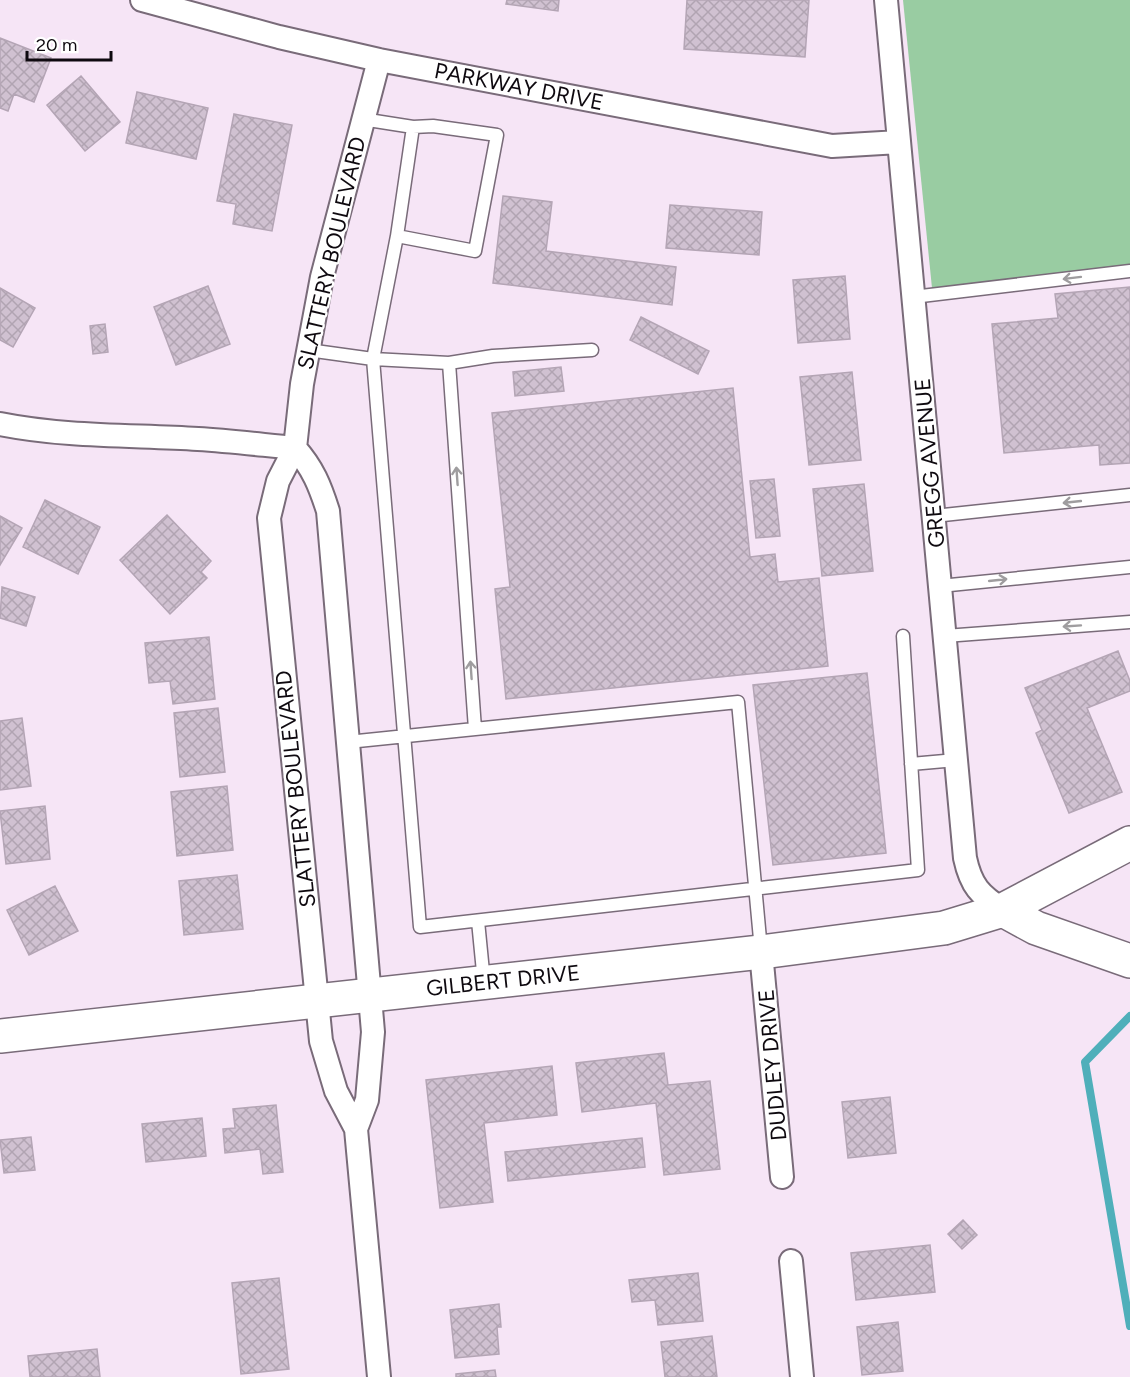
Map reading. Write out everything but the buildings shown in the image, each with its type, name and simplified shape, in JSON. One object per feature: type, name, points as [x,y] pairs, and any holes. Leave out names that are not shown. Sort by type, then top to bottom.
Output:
[{"type":"street","name":"PARKWAY DRIVE","points":[[142,0],[279,37],[379,60],[832,146],[899,142]]},
{"type":"street","name":"GREGG AVENUE","points":[[886,0],[965,858],[970,879],[984,897],[1003,910]]},
{"type":"street","name":"SLATTERY BOULEVARD","points":[[379,60],[322,277],[308,350],[295,448],[278,481],[269,518],[321,1041],[336,1091],[357,1129],[379,1377]]},
{"type":"street","points":[[0,424],[83,435],[199,439],[295,448]]},
{"type":"street","name":"SLATTERY BOULEVARD","points":[[295,448],[312,467],[328,511],[370,995],[373,1059],[367,1100],[357,1129]]},
{"type":"street","name":"GILBERT DRIVE","points":[[0,1036],[761,952],[944,928],[1003,910],[1130,843]]},
{"type":"street","points":[[1003,910],[1036,928],[1130,961]]},
{"type":"street","name":"DUDLEY DRIVE","points":[[761,952],[782,1177]]},
{"type":"street","points":[[791,1261],[802,1377]]},
{"type":"lane","points":[[362,119],[412,127],[433,126],[497,135],[475,251],[397,236]]},
{"type":"lane","points":[[412,127],[397,236],[373,360],[406,736],[420,927],[918,870],[903,636]]},
{"type":"lane","points":[[913,297],[1130,272]]},
{"type":"lane","points":[[308,350],[373,360],[449,363],[493,356],[592,350]]},
{"type":"lane","points":[[449,363],[475,729]]},
{"type":"lane","points":[[934,516],[1130,495]]},
{"type":"lane","points":[[940,586],[1130,567]]},
{"type":"lane","points":[[945,636],[1130,622]]},
{"type":"lane","points":[[348,742],[738,702],[761,952]]},
{"type":"lane","points":[[911,764],[956,760]]},
{"type":"lane","points":[[478,921],[484,982]]},
{"type":"green space","points":[[903,0],[1130,0],[1130,265],[932,288]]},
{"type":"waterway","points":[[1130,1016],[1085,1062],[1130,1326]]}]
